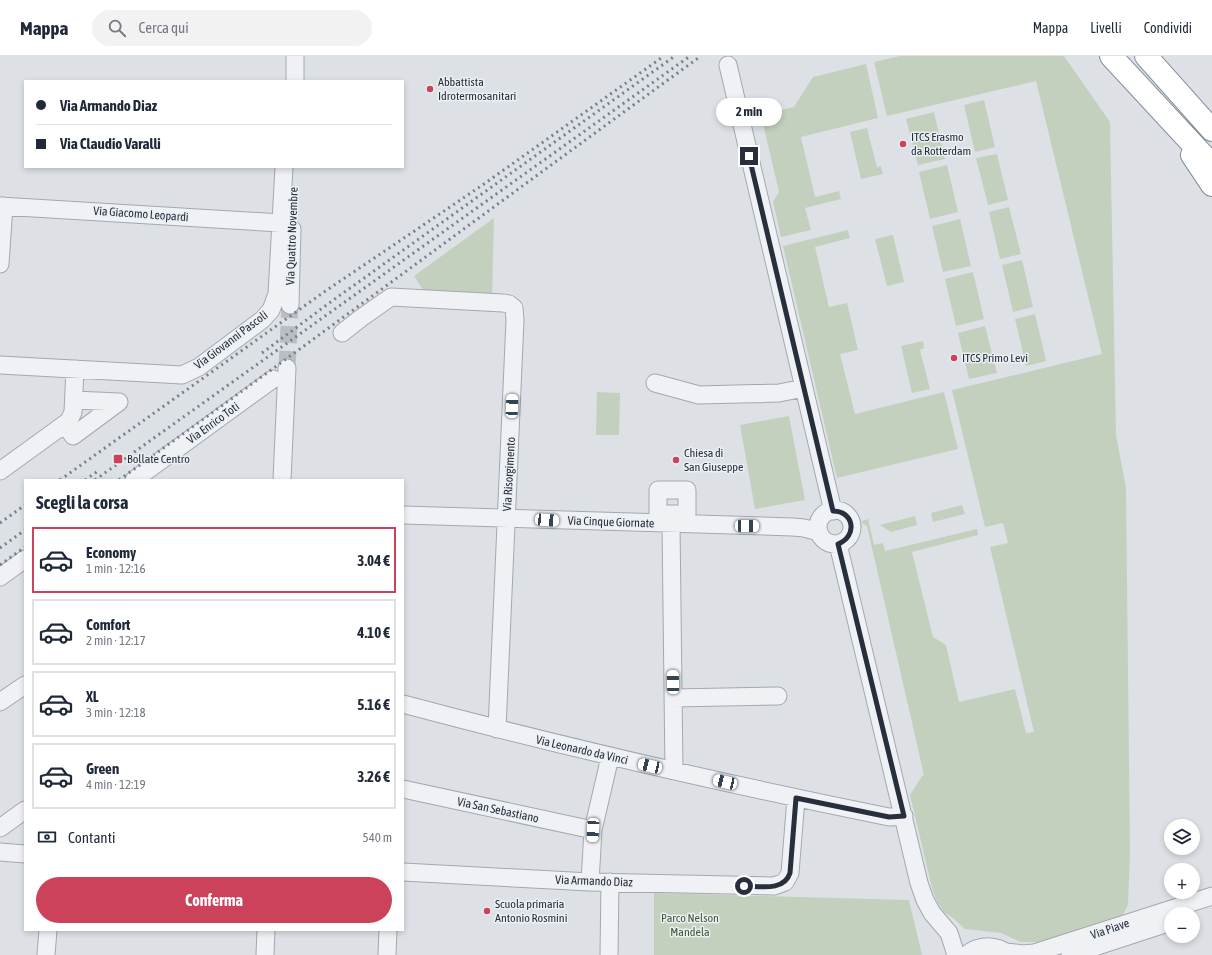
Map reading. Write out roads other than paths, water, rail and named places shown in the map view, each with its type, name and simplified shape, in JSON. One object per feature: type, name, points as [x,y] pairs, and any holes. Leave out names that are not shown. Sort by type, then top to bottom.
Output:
[{"type":"highway","points":[[1111,56],[1212,165]]},
{"type":"highway","points":[[1146,56],[1212,130]]},
{"type":"highway","points":[[1170,121],[1212,185]]},
{"type":"street","points":[[295,56],[295,80]]},
{"type":"street","points":[[728,65],[833,511]]},
{"type":"street","name":"Via Giovanni Pascoli","points":[[0,365],[182,375],[199,367],[262,320],[271,310],[277,294],[284,168]]},
{"type":"street","name":"Via Quattro Novembre","points":[[290,305],[294,168]]},
{"type":"street","points":[[0,264],[2,206]]},
{"type":"street","name":"Via Giacomo Leopardi","points":[[2,206],[281,223]]},
{"type":"street","name":"Via Risorgimento","points":[[342,333],[390,297],[503,303],[509,304],[514,308],[515,320],[507,519],[497,729]]},
{"type":"street","points":[[282,479],[287,368]]},
{"type":"street","points":[[0,471],[65,424],[72,417],[75,369]]},
{"type":"street","name":"Via Enrico Toti","points":[[143,477],[273,379]]},
{"type":"street","points":[[654,383],[699,395],[779,393],[804,388]]},
{"type":"street","points":[[65,424],[73,436],[119,402],[74,400]]},
{"type":"street","points":[[833,511],[842,512],[846,515],[852,526],[850,535],[847,539],[838,544],[826,542],[820,536],[819,532],[820,521],[823,516],[828,512],[833,511]]},
{"type":"street","name":"Via Cinque Giornate","points":[[404,515],[507,519],[664,519],[798,528],[819,532]]},
{"type":"street","points":[[664,519],[673,698],[674,771]]},
{"type":"street","points":[[838,544],[919,883],[925,900],[936,918],[949,934],[956,955]]},
{"type":"street","points":[[0,577],[24,560]]},
{"type":"street","points":[[0,702],[24,686]]},
{"type":"street","points":[[673,698],[778,696]]},
{"type":"street","name":"Via Leonardo da Vinci","points":[[404,704],[610,757],[889,817],[904,816]]},
{"type":"street","points":[[590,882],[593,830],[610,757]]},
{"type":"street","name":"Via San Sebastiano","points":[[404,789],[593,830]]},
{"type":"street","name":"Via Armando Diaz","points":[[404,872],[590,882],[774,886],[785,882],[790,873],[796,798]]},
{"type":"street","points":[[0,828],[24,811]]},
{"type":"street","points":[[0,852],[24,854]]},
{"type":"street","points":[[609,955],[610,882]]},
{"type":"street","name":"Via Piave","points":[[949,934],[967,941],[997,948],[1008,954],[1034,953],[1212,896]]},
{"type":"street","points":[[1200,913],[1212,909]]},
{"type":"street","name":"Via Piave","points":[[1070,955],[1164,924]]},
{"type":"street","points":[[46,955],[48,931]]},
{"type":"street","points":[[265,955],[266,931]]},
{"type":"street","points":[[387,955],[388,931]]},
{"type":"street","points":[[966,955],[977,948],[987,946]]},
{"type":"tunnel","points":[[287,368],[290,305]]},
{"type":"railway","points":[[61,479],[324,292],[484,184],[664,56]]},
{"type":"railway","points":[[262,353],[332,301],[675,56]]},
{"type":"railway","points":[[96,479],[690,56]]},
{"type":"railway","points":[[120,479],[701,56]]},
{"type":"railway","points":[[86,479],[98,471]]},
{"type":"railway","points":[[0,523],[24,506]]},
{"type":"railway","points":[[0,548],[24,531]]},
{"type":"railway","points":[[0,565],[24,548]]},
{"type":"place","name":"Abbattista Idrotermosanitari","points":[[430,89]]},
{"type":"place","name":"ITCS Erasmo da Rotterdam","points":[[903,144]]},
{"type":"place","name":"ITCS Primo Levi","points":[[954,358]]},
{"type":"place","name":"Bollate Centro","points":[[118,459]]},
{"type":"place","name":"Chiesa di San Giuseppe","points":[[676,460]]},
{"type":"place","name":"Scuola primaria Antonio Rosmini","points":[[487,911]]},
{"type":"park label","name":"Parco Nelson Mandela","points":[[690,925]]}]
